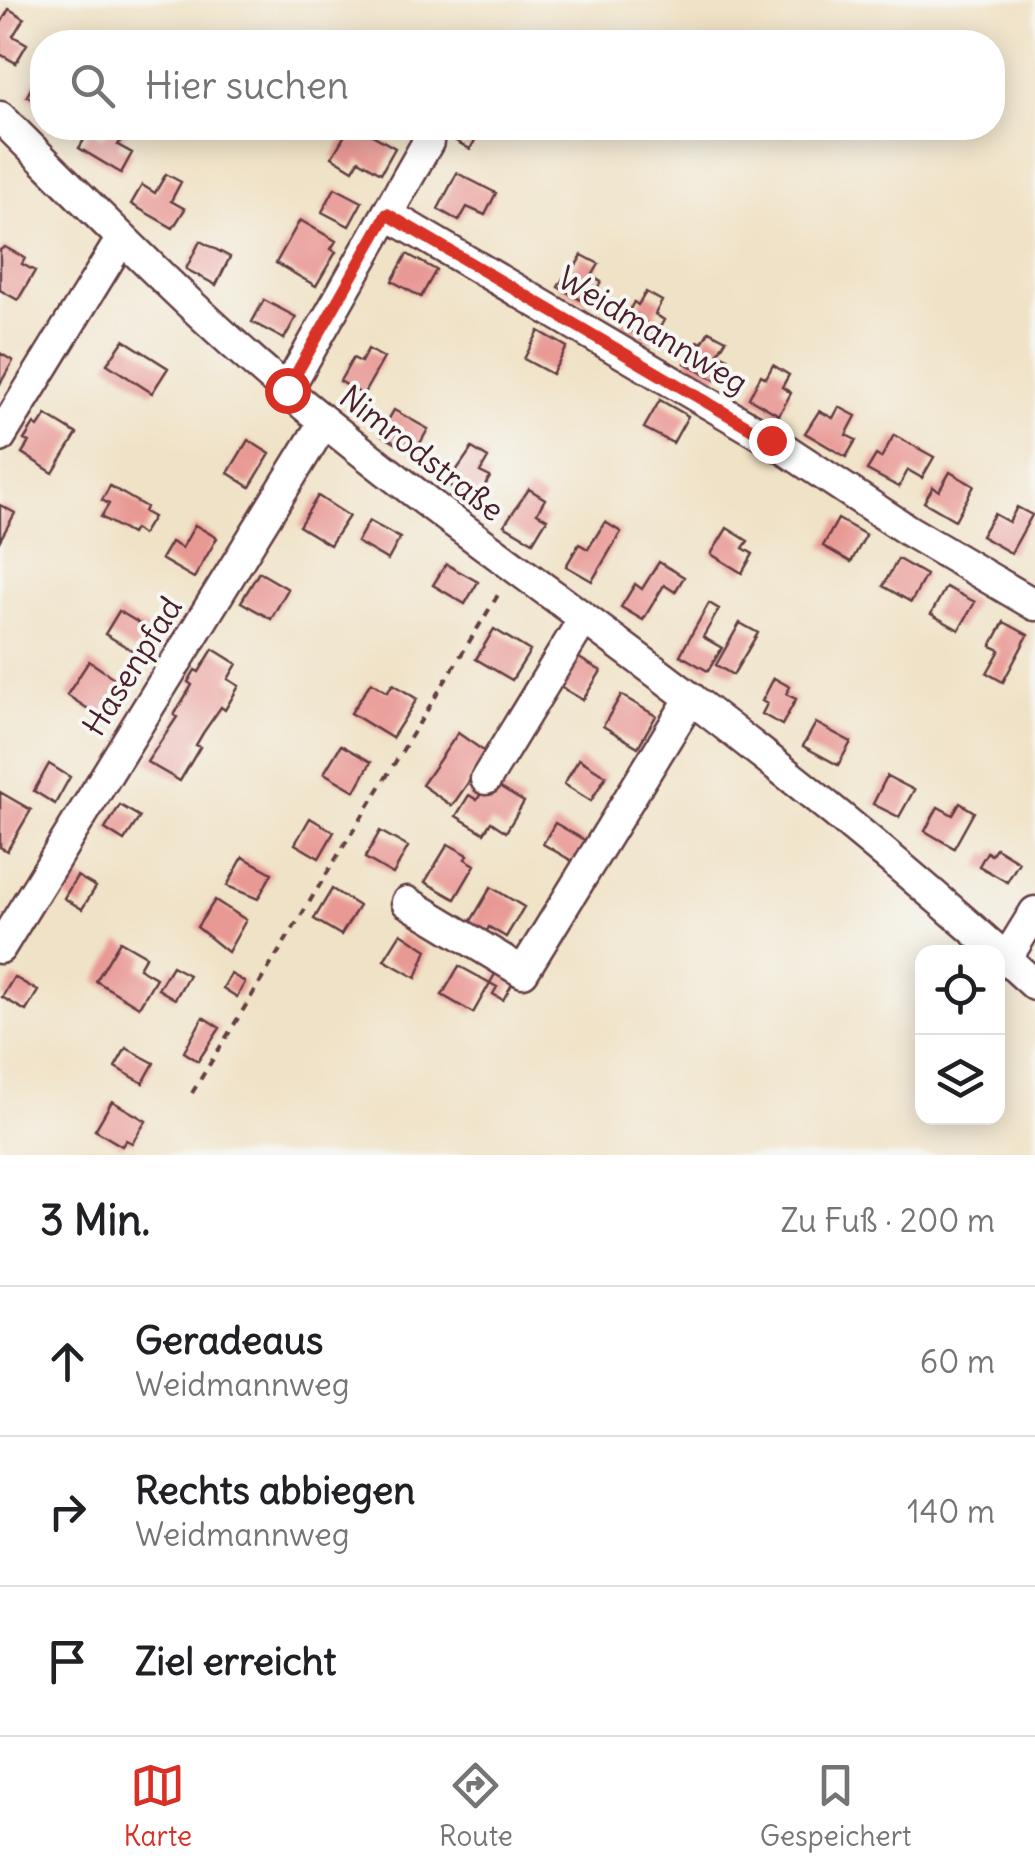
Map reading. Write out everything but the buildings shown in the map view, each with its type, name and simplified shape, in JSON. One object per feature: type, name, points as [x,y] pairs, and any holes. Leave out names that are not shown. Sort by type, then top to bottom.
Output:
[{"type":"street","name":"Nimrodstraße","points":[[0,116],[122,238],[324,422],[514,569],[691,698],[814,796],[1035,986]]},
{"type":"street","points":[[287,390],[428,142]]},
{"type":"street","name":"Weidmannweg","points":[[387,214],[771,440],[909,531],[1035,605]]},
{"type":"street","points":[[0,437],[122,238]]},
{"type":"street","name":"Hasenpfad","points":[[0,948],[324,422]]},
{"type":"street","points":[[486,780],[584,620]]},
{"type":"street","points":[[407,902],[524,972],[691,698]]},
{"type":"street","points":[[1006,958],[1035,912]]},
{"type":"path","points":[[192,1093],[514,569]]},
{"type":"route","points":[[287,390],[387,214],[771,440]]}]
